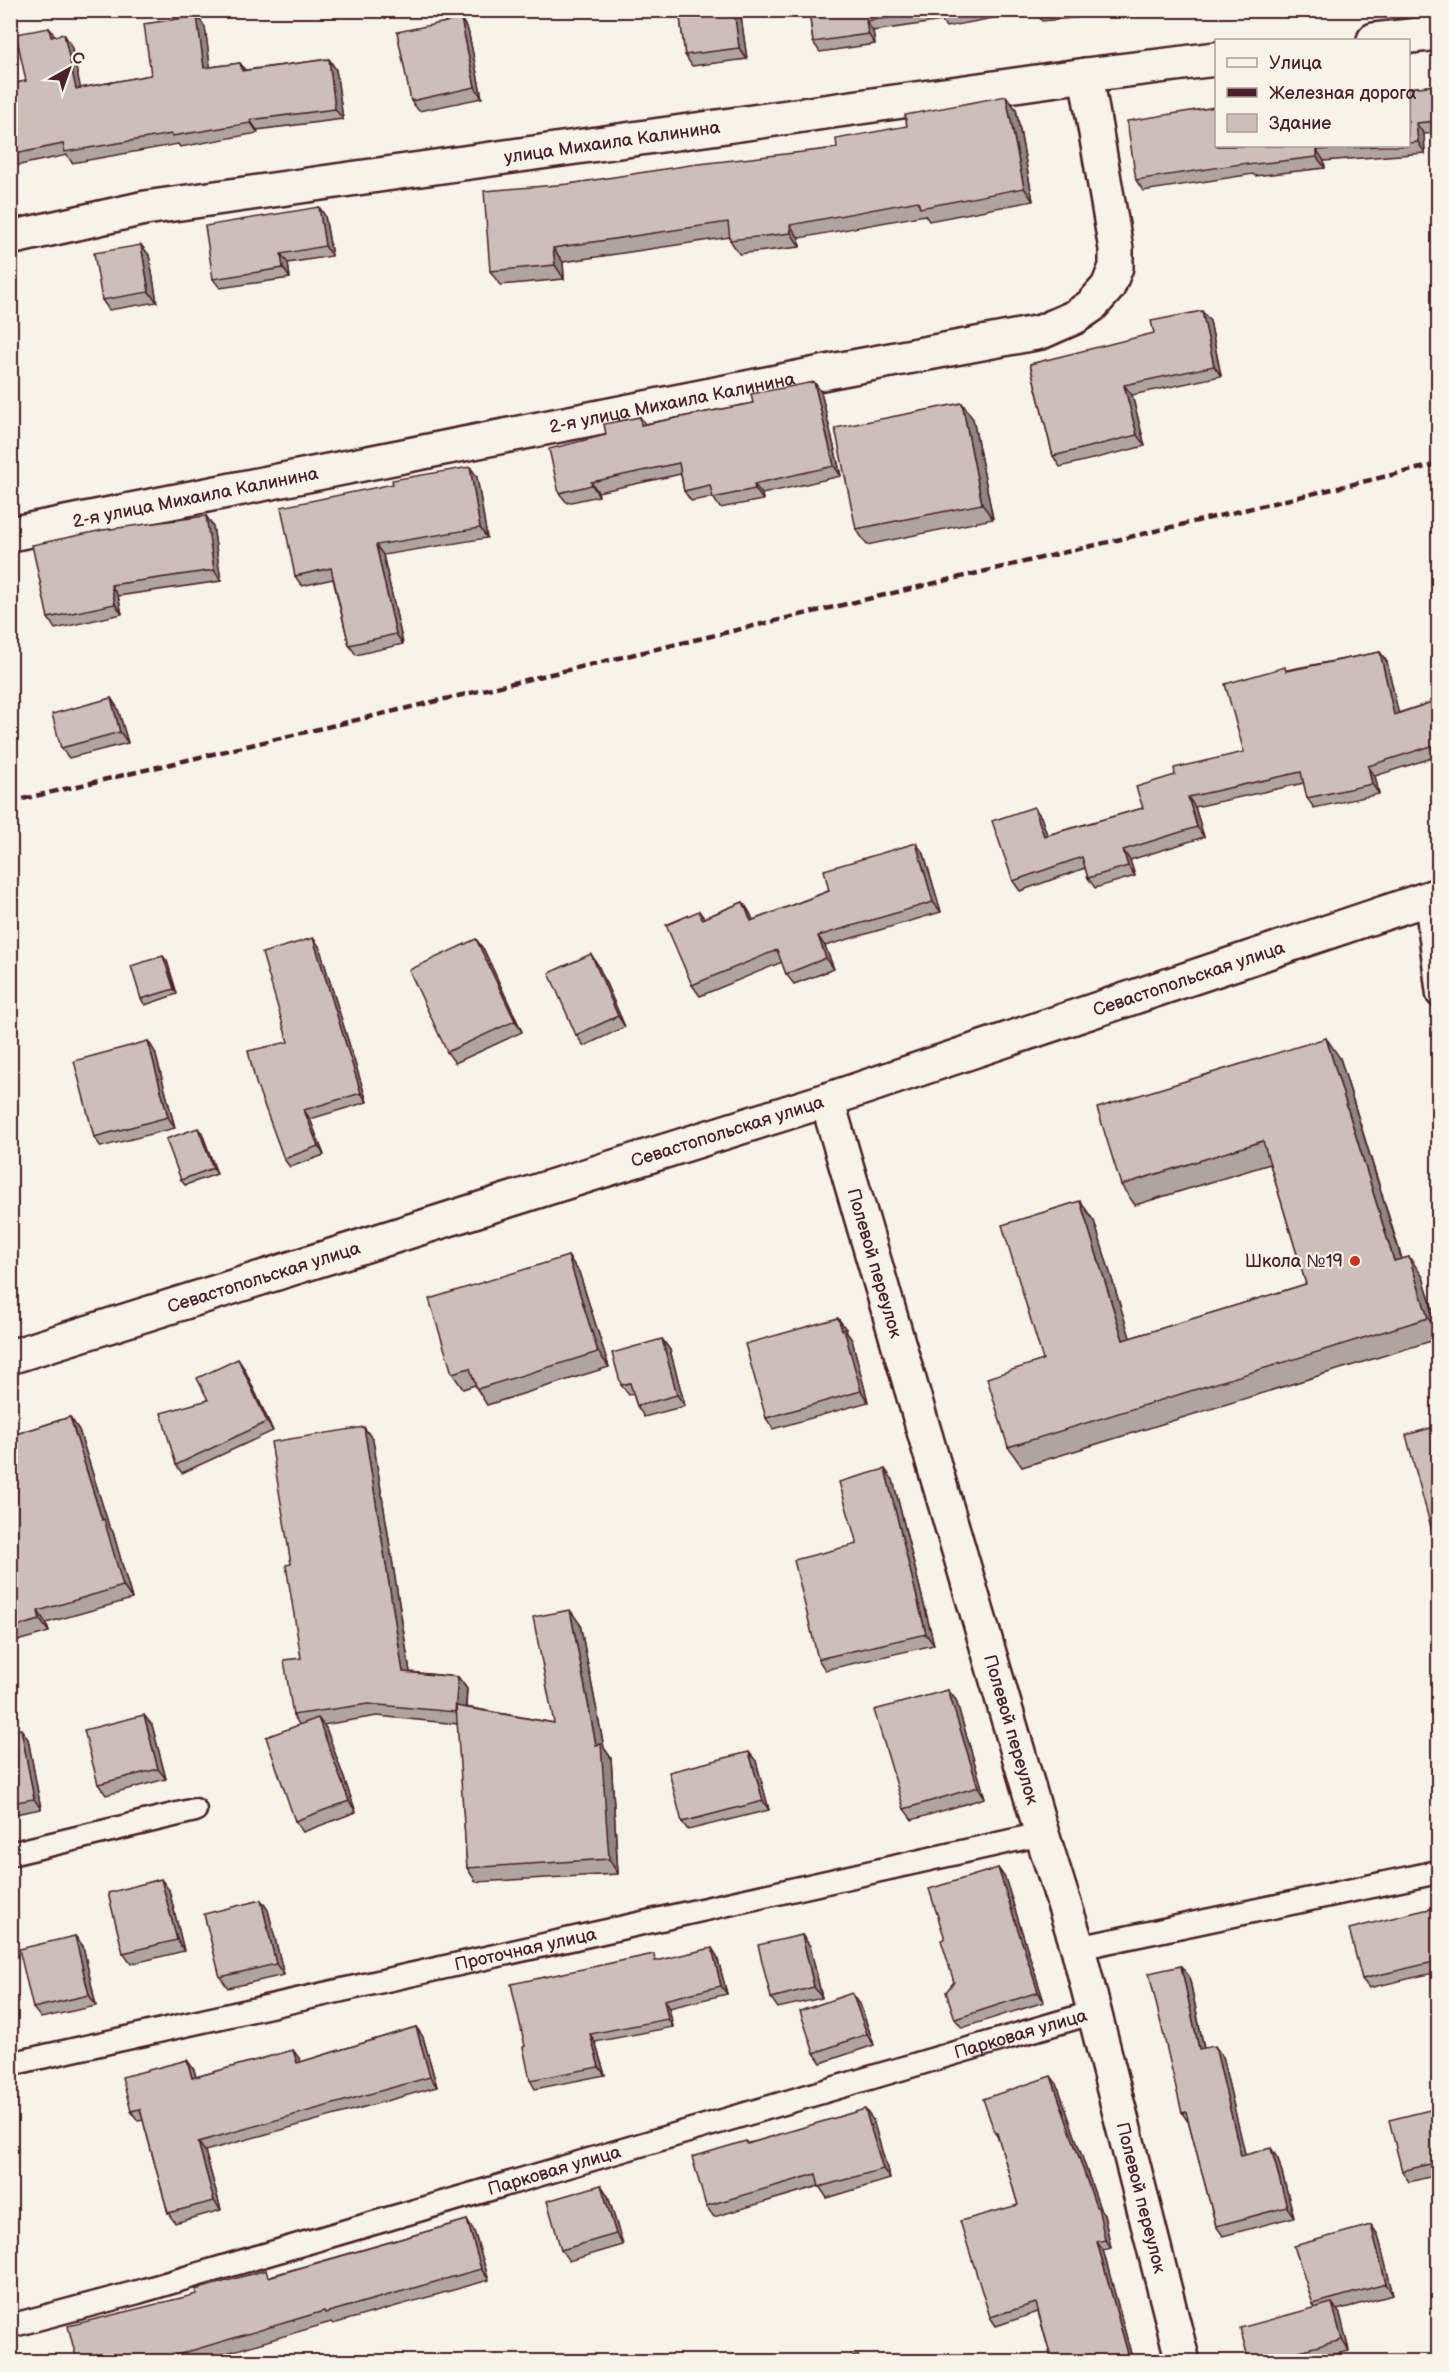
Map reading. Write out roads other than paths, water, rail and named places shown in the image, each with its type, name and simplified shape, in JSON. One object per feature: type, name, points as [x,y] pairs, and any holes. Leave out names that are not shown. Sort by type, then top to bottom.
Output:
[{"type":"street","points":[[1383,39],[1438,33]]},
{"type":"street","name":"улица Михаила Калинина","points":[[10,238],[145,208],[1086,75],[1215,59]]},
{"type":"street","name":"2-я улица Михаила Калинина","points":[[10,534],[825,372],[1041,332],[1075,317],[1091,306],[1108,287],[1116,267],[1116,249],[1086,75]]},
{"type":"street","name":"Севастопольская улица","points":[[10,1357],[827,1100],[1432,897]]},
{"type":"street","name":"Полевой переулок","points":[[827,1100],[1042,1834],[1078,1948],[1183,2361]]},
{"type":"lane","points":[[1432,897],[1438,995]]},
{"type":"lane","points":[[10,1854],[195,1810]]},
{"type":"lane","name":"Проточная улица","points":[[10,2064],[1042,1834]]},
{"type":"lane","points":[[1078,1948],[1438,1872]]},
{"type":"lane","name":"Парковая улица","points":[[10,2326],[138,2292],[1095,2012]]},
{"type":"railway","points":[[10,802],[1438,464]]},
{"type":"place","name":"Школа №19","points":[[1355,1261]]}]
